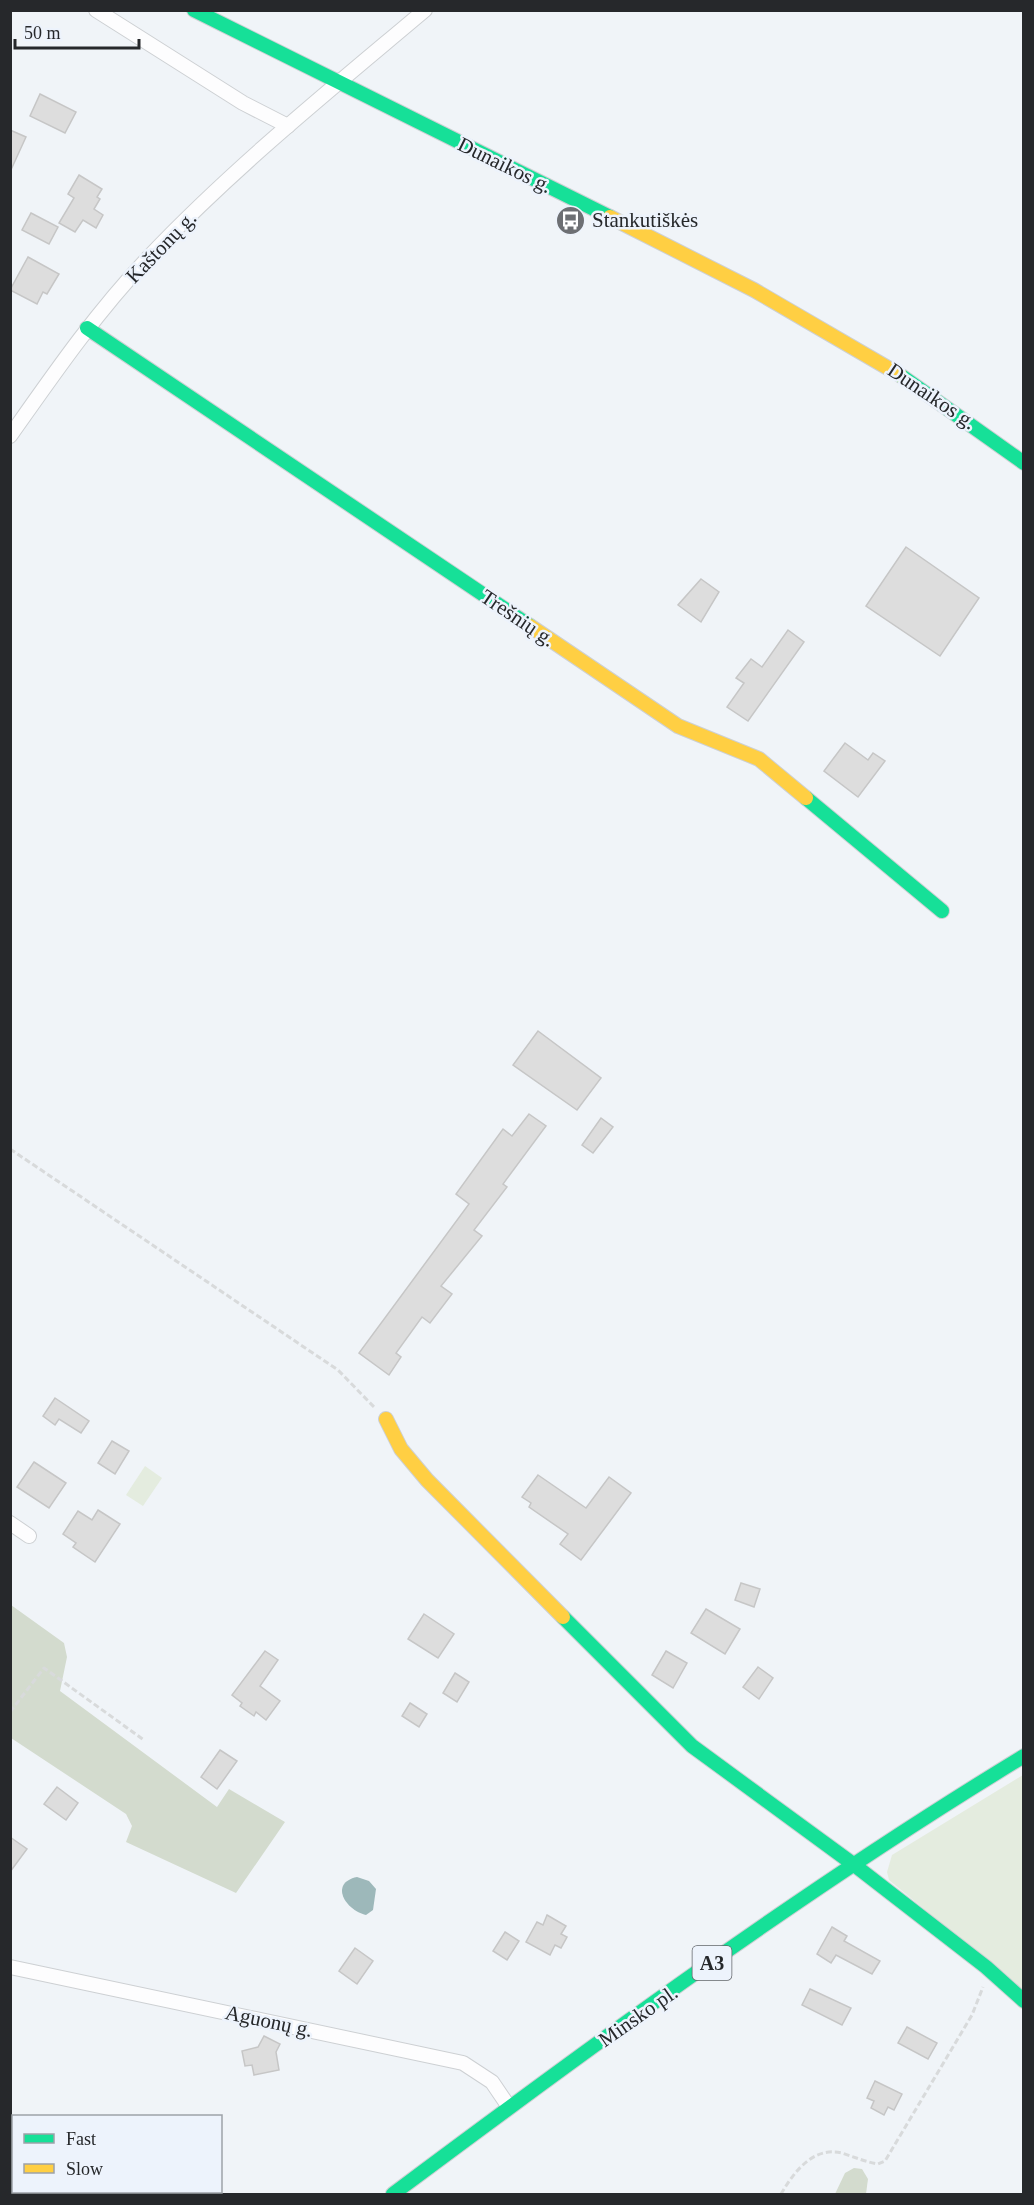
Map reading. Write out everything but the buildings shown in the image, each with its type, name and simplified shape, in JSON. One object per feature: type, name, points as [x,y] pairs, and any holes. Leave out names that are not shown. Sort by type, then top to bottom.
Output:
[{"type":"main road","name":"Dunaikos g.","points":[[194,10],[753,288],[904,376],[978,427],[1023,463]]},
{"type":"main road","name":"Trešnių g.","points":[[87,328],[678,726],[759,759],[942,911]]},
{"type":"main road","points":[[386,1419],[401,1449],[428,1480],[660,1717],[692,1746],[853,1864],[986,1967],[1023,2001]]},
{"type":"main road","name":"Minsko pl.","points":[[917,1821],[1023,1741]]},
{"type":"main road","name":"Minsko pl.","points":[[393,2194],[509,2107],[853,1864],[917,1821],[1023,1756]]},
{"type":"street","points":[[96,10],[243,103],[288,126]]},
{"type":"street","name":"Kaštonų g.","points":[[10,436],[87,328],[147,259],[288,126],[424,10]]},
{"type":"street","points":[[10,1523],[29,1536]]},
{"type":"street","name":"Aguonų g.","points":[[10,1967],[464,2062],[492,2082],[509,2107]]},
{"type":"path","points":[[10,1149],[338,1370],[386,1419]]},
{"type":"path","points":[[10,1712],[44,1668],[144,1740]]},
{"type":"path","points":[[781,2194],[801,2166],[825,2152],[840,2153],[878,2164],[885,2161],[972,2015],[983,1988],[986,1967]]},
{"type":"shaded area","points":[[145,1466],[162,1478],[143,1506],[126,1495]]},
{"type":"shaded area","points":[[11,1605],[64,1643],[67,1657],[60,1691],[217,1807],[229,1789],[285,1822],[236,1893],[126,1842],[132,1826],[126,1814],[11,1738]]},
{"type":"shaded area","points":[[1023,1775],[1023,1991],[889,1880],[887,1872],[892,1855]]},
{"type":"shaded area","points":[[854,2168],[862,2169],[868,2179],[866,2194],[835,2194],[845,2173]]},
{"type":"water","points":[[357,1877],[369,1881],[376,1889],[373,1910],[366,1915],[352,1908],[343,1896],[344,1885],[348,1880]]},
{"type":"traffic: fast","points":[[194,10],[610,217]]},
{"type":"traffic: fast","points":[[87,328],[530,626]]},
{"type":"traffic: fast","points":[[900,375],[1024,463]]},
{"type":"traffic: fast","points":[[806,798],[942,911]]},
{"type":"traffic: fast","points":[[563,1617],[692,1746],[853,1864],[986,1967],[1024,2001]]},
{"type":"traffic: fast","points":[[393,2194],[625,2023],[782,1913],[942,1807],[1024,1756]]},
{"type":"traffic: slow","points":[[610,217],[754,290],[900,375]]},
{"type":"traffic: slow","points":[[530,626],[678,726],[759,759],[806,798]]},
{"type":"traffic: slow","points":[[386,1419],[401,1449],[427,1480],[563,1617]]},
{"type":"place","name":"Stankutiškės","points":[[571,220]]}]
